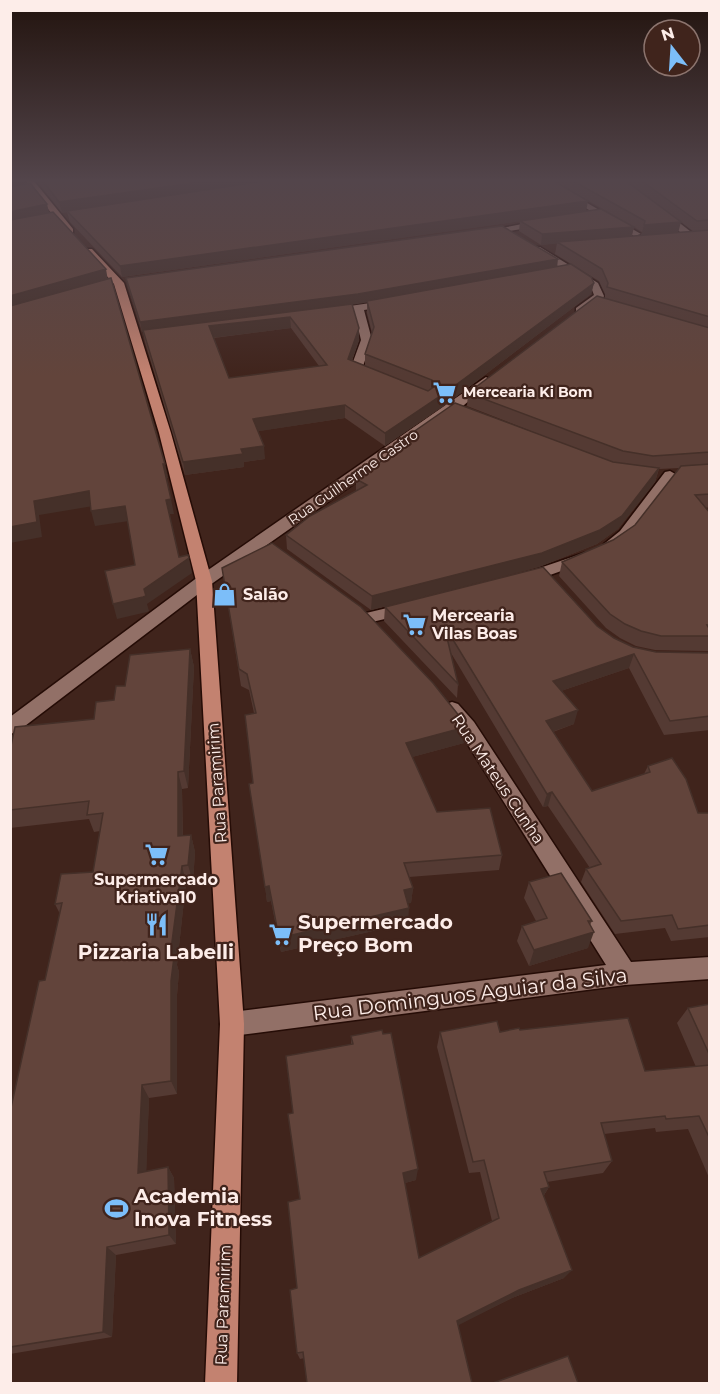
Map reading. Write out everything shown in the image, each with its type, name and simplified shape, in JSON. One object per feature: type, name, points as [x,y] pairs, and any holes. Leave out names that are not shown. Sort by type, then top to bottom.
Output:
[{"type":"main road","name":"Rua Paramirim","points":[[87,246],[124,283],[142,337],[204,581],[232,1024],[221,1383]]},
{"type":"street","points":[[552,249],[535,248],[595,285],[599,296],[597,303],[565,322]]},
{"type":"street","points":[[550,274],[573,270]]},
{"type":"street","points":[[107,286],[124,283]]},
{"type":"street","points":[[323,313],[403,301]]},
{"type":"street","points":[[358,309],[368,330],[368,338],[357,370],[387,384]]},
{"type":"street","name":"Rua Guilherme Castro","points":[[10,727],[261,540],[458,410],[493,376]]},
{"type":"street","points":[[512,582],[545,573],[603,549],[625,534],[675,475],[649,476]]},
{"type":"street","points":[[261,540],[279,553]]},
{"type":"street","points":[[545,573],[560,591]]},
{"type":"street","points":[[368,618],[423,604]]},
{"type":"street","points":[[350,605],[368,618],[384,635]]},
{"type":"street","name":"Rua Mateus Cunha","points":[[439,693],[467,727],[625,974]]},
{"type":"street","name":"Rua Dominguos Aguiar da Silva","points":[[232,1024],[625,974],[710,968]]},
{"type":"building","points":[[10,246],[85,246],[106,269],[10,296]]},
{"type":"building","points":[[101,246],[264,246],[120,266]]},
{"type":"building","points":[[357,246],[536,246],[558,259],[358,294],[140,322],[126,278]]},
{"type":"building","points":[[564,246],[710,246],[710,317],[607,287],[608,283],[602,269]]},
{"type":"building","points":[[571,264],[591,277],[594,283],[449,390],[385,433],[345,405],[253,419],[264,446],[241,449],[243,454],[183,462],[143,330],[352,304],[359,328],[348,359],[428,391],[435,386],[432,380],[365,354],[374,327],[367,301]],"holes":[[[290,317],[327,365],[229,378],[209,326]]]},
{"type":"building","points":[[111,278],[165,464],[163,464],[171,499],[166,500],[179,557],[188,555],[189,558],[144,589],[146,596],[113,604],[105,571],[135,565],[125,506],[91,511],[89,491],[34,501],[37,522],[10,527],[10,306]]},
{"type":"building","points":[[597,296],[710,328],[710,452],[653,456],[623,451],[468,393]]},
{"type":"building","points":[[455,403],[613,462],[659,468],[622,516],[600,530],[542,553],[372,596],[286,535],[310,516],[367,485],[356,479],[404,445],[399,442]]},
{"type":"building","points":[[710,464],[710,494],[695,495],[710,513],[710,625],[707,625],[710,636],[661,636],[625,624],[610,614],[562,562],[613,540],[635,525],[681,466]]},
{"type":"building","points":[[272,543],[361,607],[433,683],[460,717],[466,727],[406,743],[437,812],[490,808],[502,855],[404,863],[413,888],[404,890],[409,908],[279,938],[269,886],[265,887],[249,784],[253,783],[245,715],[256,713],[247,674],[239,669],[222,568]]},
{"type":"building","points":[[543,567],[597,626],[614,638],[633,647],[656,652],[710,653],[710,716],[670,721],[634,654],[553,681],[578,710],[546,721],[592,791],[650,772],[648,766],[672,758],[686,779],[698,813],[710,813],[710,925],[678,929],[672,915],[621,921],[586,869],[601,864],[552,792],[547,794],[444,625],[458,684],[385,607]]},
{"type":"building","points":[[190,649],[184,771],[178,772],[178,836],[191,835],[188,865],[182,866],[170,957],[174,957],[171,981],[171,1081],[142,1085],[138,1173],[168,1167],[169,1235],[107,1247],[103,1332],[10,1347],[10,1112],[39,981],[45,980],[62,903],[55,904],[61,874],[93,872],[103,813],[87,815],[89,801],[10,810],[10,750],[15,727],[94,719],[96,702],[114,700],[116,686],[125,686],[130,655]]},
{"type":"building","points":[[561,873],[592,921],[588,921],[594,932],[534,950],[522,926],[547,918],[529,882]]},
{"type":"building","points":[[710,1004],[710,1056],[688,1008]]},
{"type":"building","points":[[628,1018],[645,1071],[710,1065],[710,1139],[699,1116],[666,1119],[665,1116],[601,1123],[612,1161],[544,1172],[549,1187],[541,1189],[572,1270],[519,1290],[457,1321],[472,1383],[307,1383],[303,1352],[297,1353],[290,1290],[297,1288],[288,1202],[300,1199],[288,1114],[293,1113],[286,1056],[353,1044],[351,1036],[382,1030],[383,1034],[391,1033],[418,1169],[403,1173],[419,1258],[499,1218],[484,1160],[473,1162],[440,1032],[497,1021],[500,1032],[519,1028],[520,1030]]},
{"type":"building","points":[[568,1356],[578,1383],[493,1383]]},
{"type":"place","name":"Mercearia Ki Bom","points":[[445,392]]},
{"type":"place","name":"Salão","points":[[225,594]]},
{"type":"place","name":"Mercearia Vilas Boas","points":[[414,624]]},
{"type":"place","name":"Supermercado Kriativa10","points":[[156,854]]},
{"type":"place","name":"Pizzaria Labelli","points":[[156,925]]},
{"type":"place","name":"Supermercado Preço Bom","points":[[280,934]]},
{"type":"place","name":"Academia Inova Fitness","points":[[116,1208]]}]
